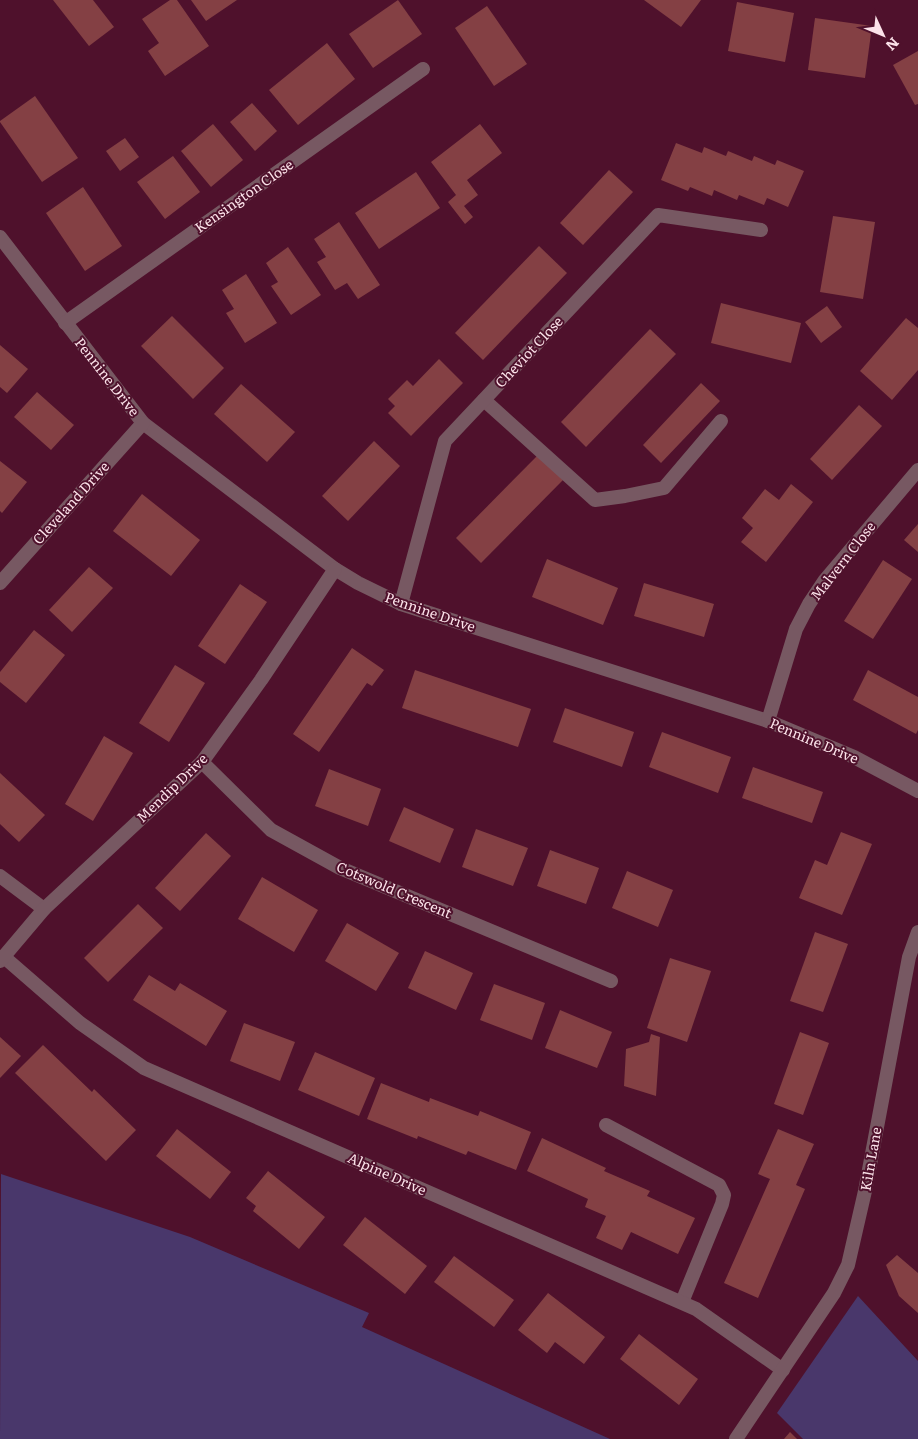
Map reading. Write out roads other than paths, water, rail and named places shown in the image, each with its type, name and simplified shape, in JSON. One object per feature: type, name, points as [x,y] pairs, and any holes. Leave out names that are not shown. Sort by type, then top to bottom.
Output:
[{"type":"street","name":"Kensington Close","points":[[65,323],[423,69]]},
{"type":"street","name":"Cheviot Close","points":[[401,604],[445,441],[658,215],[761,230]]},
{"type":"street","name":"Pennine Drive","points":[[0,237],[143,423],[335,569],[358,583],[401,604],[768,721],[854,757],[918,791]]},
{"type":"street","points":[[484,400],[595,500],[664,488],[721,421]]},
{"type":"street","name":"Cleveland Drive","points":[[0,583],[143,423]]},
{"type":"street","name":"Malvern Close","points":[[768,721],[796,630],[809,604],[825,580],[918,470]]},
{"type":"street","name":"Mendip Drive","points":[[2,959],[44,908],[202,762],[261,680],[335,569]]},
{"type":"street","name":"Cotswold Crescent","points":[[202,762],[271,830],[340,868],[610,981]]},
{"type":"street","points":[[0,876],[44,908]]},
{"type":"street","name":"Kiln Lane","points":[[736,1439],[834,1293],[848,1265],[859,1219],[909,957],[918,932]]},
{"type":"street","name":"Alpine Drive","points":[[2,959],[80,1023],[144,1068],[682,1302],[696,1309],[783,1370]]},
{"type":"street","points":[[606,1125],[719,1185],[724,1195],[682,1302]]}]
